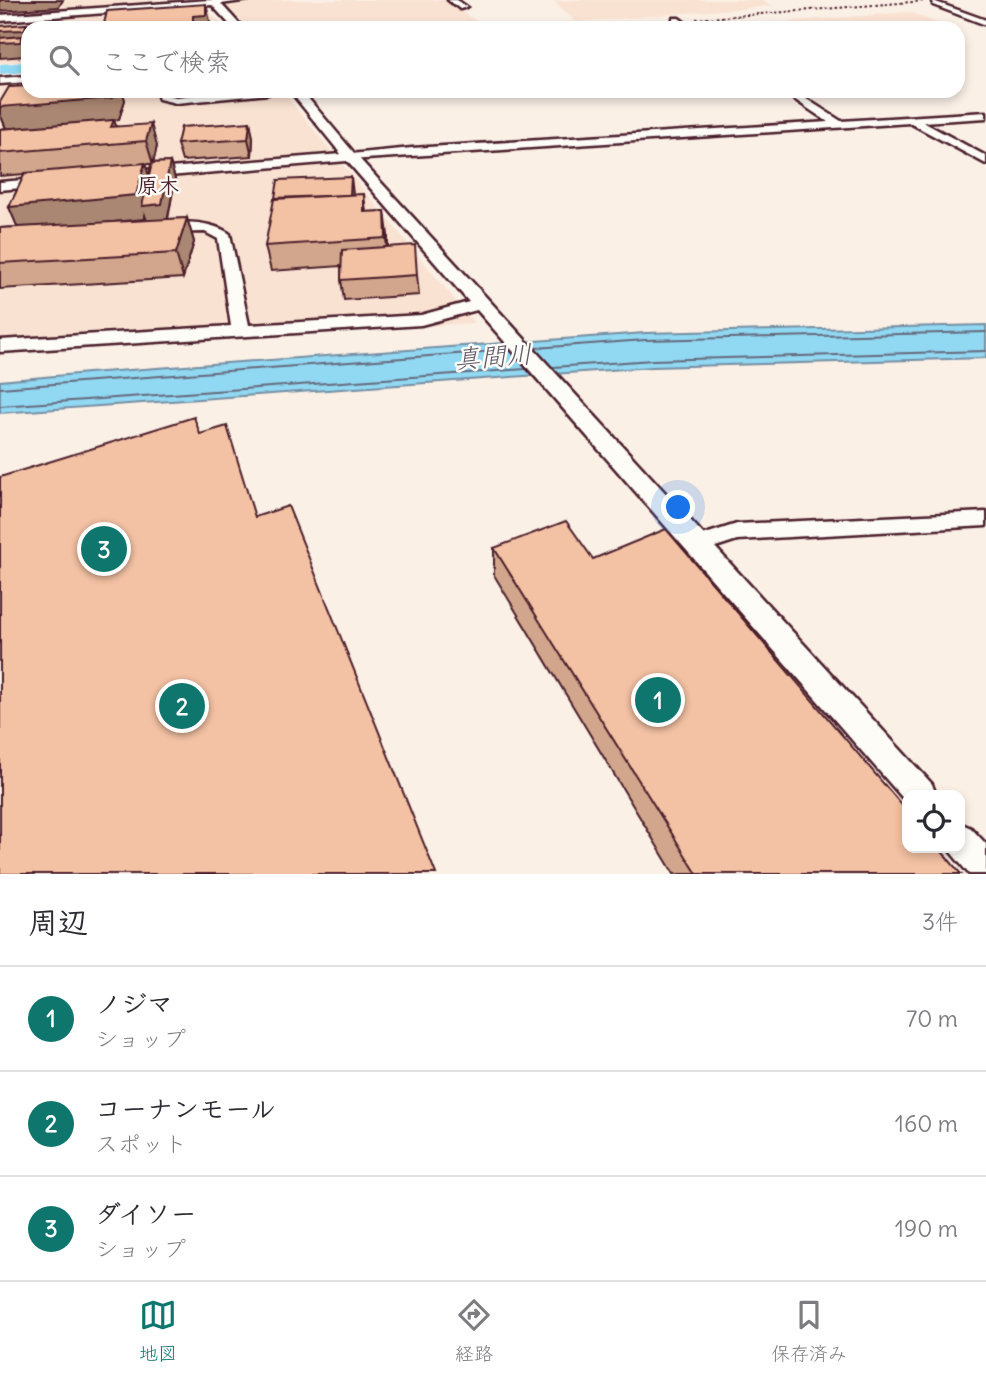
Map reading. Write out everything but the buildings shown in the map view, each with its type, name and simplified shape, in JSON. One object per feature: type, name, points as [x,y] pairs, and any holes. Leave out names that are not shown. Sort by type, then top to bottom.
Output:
[{"type":"street","points":[[0,18],[158,3],[245,0]]},
{"type":"street","points":[[452,0],[463,7]]},
{"type":"street","points":[[214,2],[232,21]]},
{"type":"street","points":[[936,3],[986,23]]},
{"type":"street","points":[[167,98],[196,98]]},
{"type":"street","points":[[302,98],[350,157],[916,790]]},
{"type":"street","points":[[798,98],[840,125]]},
{"type":"street","points":[[133,175],[412,151],[986,115]]},
{"type":"street","points":[[912,120],[986,161]]},
{"type":"street","points":[[0,186],[66,181]]},
{"type":"street","points":[[146,231],[199,228],[222,233],[227,243],[241,330]]},
{"type":"street","points":[[0,346],[430,319],[481,304]]},
{"type":"street","points":[[697,545],[737,532],[986,519]]},
{"type":"street","points":[[965,845],[986,869]]},
{"type":"path","points":[[664,21],[905,1],[936,3]]},
{"type":"shaded area","points":[[0,0],[205,0],[0,15]]},
{"type":"shaded area","points":[[280,0],[444,0],[476,21],[242,21],[226,7],[234,3]]},
{"type":"shaded area","points":[[761,0],[772,6],[575,21],[554,1]]},
{"type":"shaded area","points":[[194,7],[205,8],[219,21],[21,21],[21,62],[0,63],[0,22]]},
{"type":"shaded area","points":[[909,12],[933,21],[796,21]]},
{"type":"shaded area","points":[[21,78],[21,98],[288,98],[474,323],[0,354],[0,79]]},
{"type":"water","name":"真間川","points":[[986,325],[986,358],[653,367],[0,413],[0,381],[88,373],[645,333]]},
{"type":"waterway","points":[[0,69],[21,68]]},
{"type":"place","name":"ダイソー","points":[[104,549]]},
{"type":"place","name":"ノジマ","points":[[658,700]]},
{"type":"place","name":"コーナンモール","points":[[182,706]]},
{"type":"district","name":"原木","points":[[158,185]]}]
